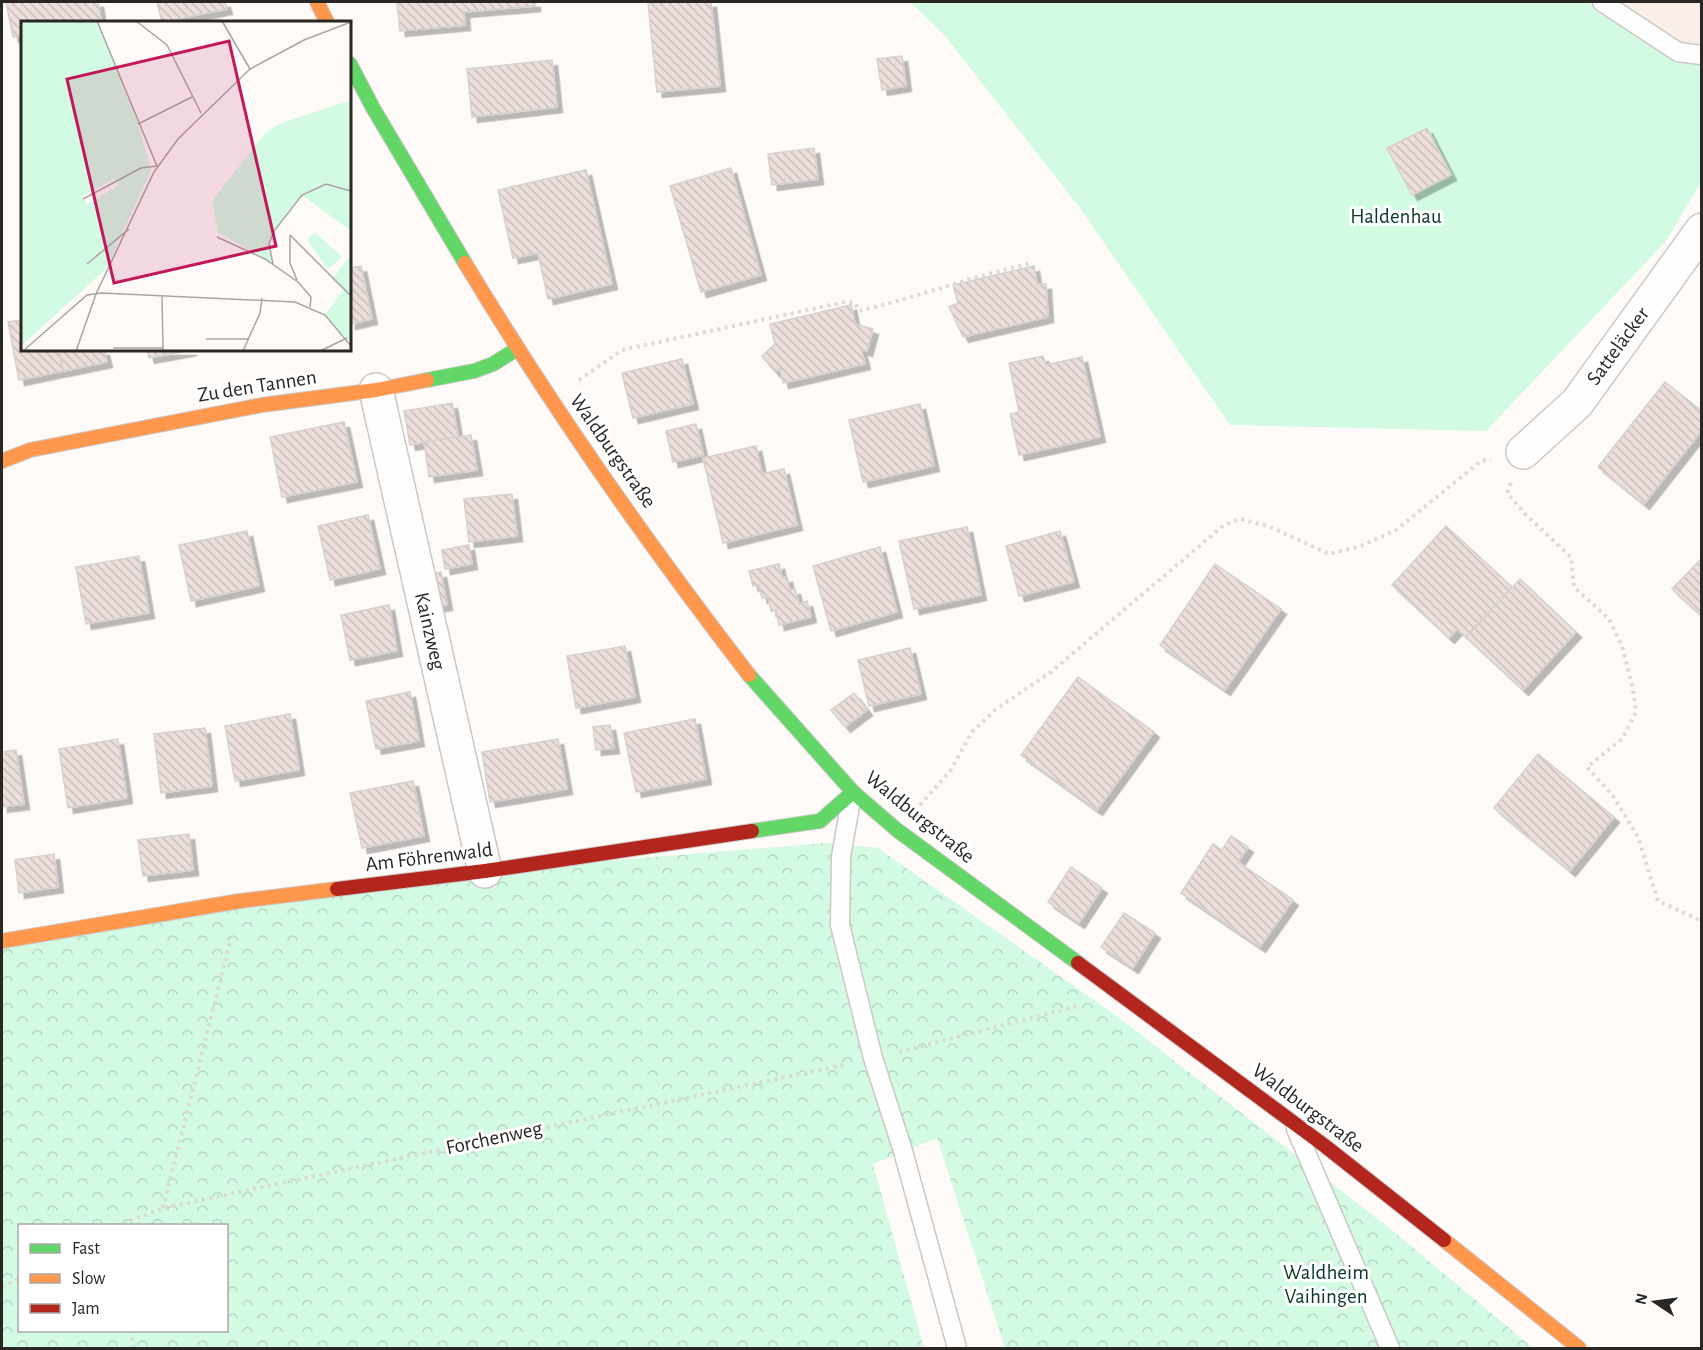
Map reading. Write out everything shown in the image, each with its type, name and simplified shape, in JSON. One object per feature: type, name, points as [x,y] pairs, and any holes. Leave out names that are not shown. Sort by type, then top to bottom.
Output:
[{"type":"street","points":[[317,2],[326,21]]},
{"type":"street","name":"Waldburgstraße","points":[[351,66],[373,108],[517,349],[676,580],[762,690],[853,792],[897,830],[1293,1122],[1579,1348]]},
{"type":"street","name":"Satteläcker","points":[[1523,452],[1577,403],[1701,230]]},
{"type":"street","name":"Zu den Tannen","points":[[2,461],[30,450],[262,405],[376,390],[474,371],[493,364],[517,349]]},
{"type":"street","name":"Kainzweg","points":[[376,390],[485,871]]},
{"type":"street","name":"Am Föhrenwald","points":[[2,941],[240,901],[485,871],[820,821],[853,792]]},
{"type":"lane","points":[[1602,2],[1678,52],[1701,55]]},
{"type":"lane","points":[[853,792],[841,857],[840,925],[873,1058],[903,1151],[957,1348]]},
{"type":"lane","points":[[1293,1122],[1389,1348]]},
{"type":"path","points":[[551,399],[622,350],[845,302],[855,303],[859,310],[899,301],[954,282],[1032,263]]},
{"type":"path","points":[[897,830],[950,771],[972,732],[995,710],[1051,672],[1224,525],[1240,519],[1268,526],[1329,554],[1361,546],[1396,530],[1481,461],[1523,452]]},
{"type":"path","points":[[1523,452],[1507,493],[1527,516],[1571,557],[1574,587],[1609,619],[1622,646],[1633,689],[1636,712],[1622,739],[1587,767],[1613,796],[1638,837],[1658,901],[1701,921]]},
{"type":"path","points":[[163,1208],[240,901]]},
{"type":"path","name":"Forchenweg","points":[[123,1224],[163,1208],[873,1058],[1122,995]]},
{"type":"path","points":[[2,1287],[18,1279]]},
{"type":"path","points":[[131,1332],[134,1348]]},
{"type":"shaded area","points":[[1606,2],[1701,2],[1701,55]]},
{"type":"green space","name":"Haldenhau","points":[[910,2],[1606,2],[1701,55],[1701,182],[1666,241],[1486,431],[1230,425],[1080,208],[945,36]]},
{"type":"green space","name":"Waldheim Vaihingen","points":[[826,843],[878,848],[1118,1017],[1393,1231],[1533,1348],[1005,1348],[937,1138],[873,1164],[924,1348],[2,1348],[2,941],[485,871]]},
{"type":"building","points":[[6,2],[98,2],[101,20],[21,21],[21,35],[13,37]]},
{"type":"building","points":[[157,2],[225,2],[227,9],[167,21],[162,21]]},
{"type":"building","points":[[397,2],[535,2],[535,6],[464,12],[465,25],[400,31]]},
{"type":"building","points":[[648,2],[711,2],[720,86],[657,92]]},
{"type":"building","points":[[902,56],[906,86],[882,90],[877,59]]},
{"type":"building","points":[[552,60],[557,107],[472,117],[467,69]]},
{"type":"building","points":[[1427,128],[1451,175],[1412,195],[1387,148]]},
{"type":"building","points":[[814,148],[818,179],[772,185],[768,154]]},
{"type":"building","points":[[731,168],[761,275],[701,292],[670,186]]},
{"type":"building","points":[[586,170],[612,284],[548,299],[538,253],[513,258],[498,190]]},
{"type":"building","points":[[361,266],[372,319],[351,324],[351,268]]},
{"type":"building","points":[[1034,266],[1037,284],[1046,284],[1048,317],[963,337],[949,307],[958,303],[953,285]]},
{"type":"building","points":[[851,305],[855,324],[873,329],[867,351],[861,349],[865,364],[783,383],[780,368],[775,372],[762,356],[775,344],[770,324]]},
{"type":"building","points":[[21,320],[21,351],[59,351],[63,371],[19,380],[8,322]]},
{"type":"building","points":[[59,351],[104,351],[107,362],[63,371]]},
{"type":"building","points":[[147,351],[187,351],[149,358]]},
{"type":"building","points":[[1043,356],[1046,365],[1082,357],[1100,437],[1019,455],[1010,414],[1019,412],[1009,363]]},
{"type":"building","points":[[682,359],[693,404],[633,418],[622,373]]},
{"type":"building","points":[[1665,382],[1702,411],[1702,430],[1644,504],[1598,467]]},
{"type":"building","points":[[452,403],[458,437],[410,445],[404,411]]},
{"type":"building","points":[[920,404],[934,466],[863,482],[849,420]]},
{"type":"building","points":[[344,422],[357,482],[282,497],[270,437]]},
{"type":"building","points":[[696,424],[703,455],[673,462],[666,431]]},
{"type":"building","points":[[471,435],[477,470],[429,477],[424,442]]},
{"type":"building","points":[[756,446],[762,474],[784,469],[797,525],[723,543],[703,458]]},
{"type":"building","points":[[512,494],[517,536],[469,542],[464,499]]},
{"type":"building","points":[[368,515],[380,569],[330,580],[318,526]]},
{"type":"building","points":[[1446,526],[1512,587],[1466,637],[1457,629],[1449,638],[1392,585]]},
{"type":"building","points":[[967,527],[981,595],[914,609],[899,541]]},
{"type":"building","points":[[247,531],[259,586],[191,601],[179,545]]},
{"type":"building","points":[[1060,531],[1074,582],[1019,596],[1006,546]]},
{"type":"building","points":[[469,545],[472,564],[445,569],[442,550]]},
{"type":"building","points":[[880,547],[897,612],[831,631],[813,566]]},
{"type":"building","points":[[139,556],[149,613],[86,624],[76,567]]},
{"type":"building","points":[[1702,558],[1702,616],[1672,589]]},
{"type":"building","points":[[779,564],[782,578],[787,577],[790,590],[795,589],[799,604],[807,601],[811,617],[779,625],[776,610],[771,611],[768,597],[762,598],[759,585],[753,586],[749,571]]},
{"type":"building","points":[[1215,564],[1281,609],[1225,690],[1160,645]]},
{"type":"building","points":[[441,572],[447,605],[429,608],[423,576]]},
{"type":"building","points":[[1520,579],[1576,632],[1523,690],[1466,637]]},
{"type":"building","points":[[389,605],[397,651],[350,660],[341,615]]},
{"type":"building","points":[[625,646],[635,697],[576,708],[567,656]]},
{"type":"building","points":[[910,648],[921,694],[869,706],[858,660]]},
{"type":"building","points":[[1078,677],[1154,732],[1097,810],[1021,755]]},
{"type":"building","points":[[410,692],[419,741],[376,749],[366,701]]},
{"type":"building","points":[[854,693],[867,710],[845,727],[831,710]]},
{"type":"building","points":[[290,714],[299,770],[235,781],[225,726]]},
{"type":"building","points":[[695,719],[706,779],[636,792],[624,733]]},
{"type":"building","points":[[610,725],[614,748],[596,750],[593,727]]},
{"type":"building","points":[[205,728],[212,786],[161,793],[154,734]]},
{"type":"building","points":[[118,739],[127,798],[68,808],[59,749]]},
{"type":"building","points":[[558,739],[567,789],[490,802],[482,752]]},
{"type":"building","points":[[16,750],[24,804],[2,807],[2,752]]},
{"type":"building","points":[[1538,754],[1614,817],[1570,871],[1494,808]]},
{"type":"building","points":[[413,781],[424,836],[362,848],[350,793]]},
{"type":"building","points":[[189,834],[193,870],[143,876],[138,840]]},
{"type":"building","points":[[1231,836],[1248,847],[1238,862],[1293,900],[1260,947],[1181,893],[1213,844],[1222,850]]},
{"type":"building","points":[[54,854],[58,887],[19,893],[15,860]]},
{"type":"building","points":[[1071,867],[1102,888],[1079,923],[1048,902]]},
{"type":"building","points":[[1124,913],[1155,933],[1133,968],[1101,947]]},
{"type":"traffic: fast","points":[[351,66],[373,108],[465,263]]},
{"type":"traffic: fast","points":[[427,380],[474,371],[493,364],[517,349]]},
{"type":"traffic: fast","points":[[749,675],[853,792],[897,830],[1078,963]]},
{"type":"traffic: fast","points":[[752,831],[820,821],[853,792]]},
{"type":"traffic: slow","points":[[317,2],[326,21]]},
{"type":"traffic: slow","points":[[465,263],[531,369],[601,473],[749,675]]},
{"type":"traffic: slow","points":[[2,461],[30,450],[262,405],[376,390],[427,380]]},
{"type":"traffic: slow","points":[[2,941],[240,901],[337,889]]},
{"type":"traffic: slow","points":[[1444,1240],[1579,1348]]},
{"type":"traffic: jam","points":[[337,889],[485,871],[752,831]]},
{"type":"traffic: jam","points":[[1078,963],[1325,1146],[1444,1240]]}]
